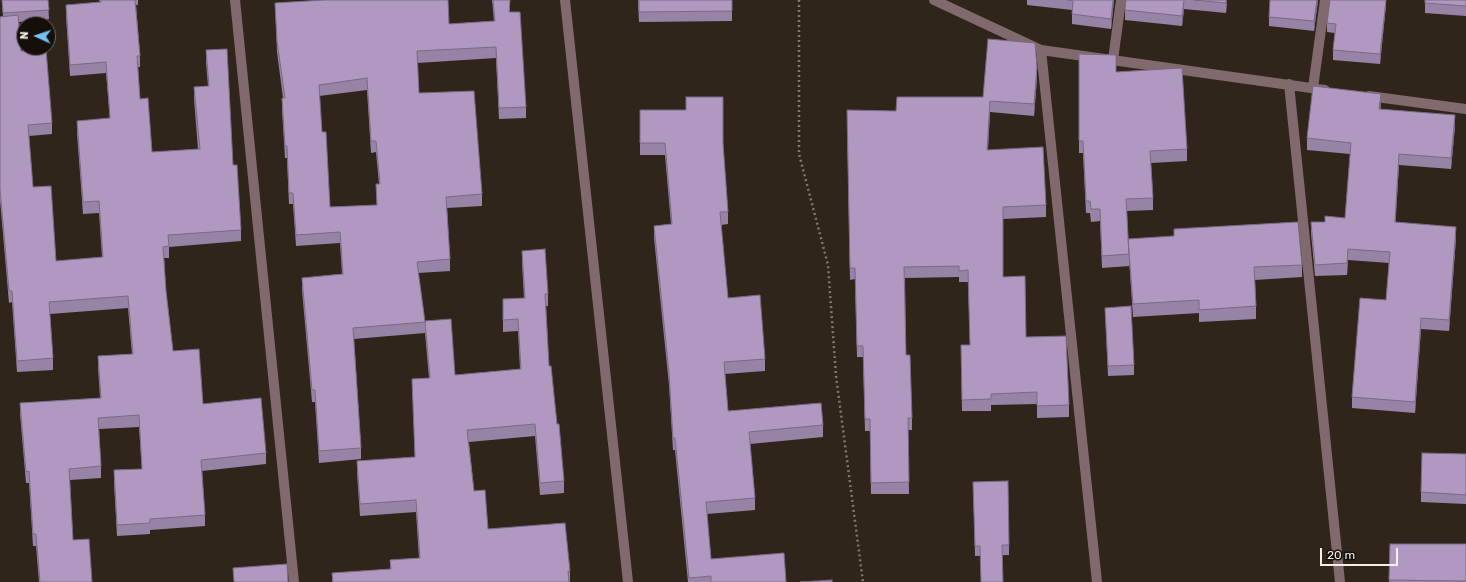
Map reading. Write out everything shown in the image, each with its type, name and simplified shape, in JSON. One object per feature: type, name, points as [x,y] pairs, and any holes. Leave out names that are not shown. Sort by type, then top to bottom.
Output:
[{"type":"street","points":[[235,0],[294,582]]},
{"type":"street","points":[[565,0],[628,582]]},
{"type":"street","points":[[934,0],[1041,50],[1336,91]]},
{"type":"street","points":[[1112,60],[1121,0]]},
{"type":"street","points":[[1313,88],[1325,0]]},
{"type":"street","points":[[1041,50],[1097,582]]},
{"type":"street","points":[[1289,84],[1340,582]]},
{"type":"street","points":[[1359,94],[1466,109]]},
{"type":"path","points":[[799,0],[799,154],[828,265],[836,376],[862,582]]},
{"type":"building","points":[[2,0],[48,0],[49,10],[3,13]]},
{"type":"building","points":[[101,0],[135,0],[140,56],[137,56],[140,99],[148,98],[152,152],[200,149],[194,87],[209,86],[206,50],[227,49],[233,165],[237,165],[241,230],[168,235],[169,246],[163,247],[166,291],[173,351],[199,349],[203,404],[261,398],[266,453],[201,460],[205,515],[150,519],[150,523],[117,525],[114,470],[142,469],[139,415],[98,418],[101,466],[69,469],[73,540],[89,539],[92,582],[40,582],[36,534],[33,534],[29,471],[26,472],[20,403],[101,398],[98,356],[133,354],[128,296],[49,302],[53,358],[17,361],[12,291],[9,291],[0,189],[0,17],[18,15],[16,16],[16,56],[47,56],[52,123],[28,125],[33,187],[51,186],[56,261],[103,257],[99,201],[83,202],[77,121],[110,118],[106,62],[70,65],[66,5],[101,2]]},
{"type":"building","points":[[324,0],[448,0],[449,24],[495,21],[493,0],[510,0],[509,12],[520,12],[526,107],[499,108],[496,47],[417,51],[419,93],[474,91],[482,194],[446,197],[450,259],[417,262],[425,322],[353,328],[361,448],[319,451],[315,390],[312,390],[302,278],[343,274],[340,232],[296,235],[293,193],[289,193],[287,146],[285,146],[282,98],[285,98],[277,41],[275,3]],"holes":[[[367,78],[371,141],[376,141],[380,184],[376,184],[377,205],[330,207],[326,132],[322,132],[319,85]]]},
{"type":"building","points":[[639,0],[732,0],[732,11],[639,12]]},
{"type":"building","points":[[1067,0],[1113,0],[1111,19],[1072,14],[1073,1]]},
{"type":"building","points":[[1126,0],[1184,0],[1182,16],[1125,10]]},
{"type":"building","points":[[1194,0],[1226,0],[1226,3]]},
{"type":"building","points":[[1270,0],[1317,0],[1314,21],[1269,17]]},
{"type":"building","points":[[1330,0],[1386,0],[1380,54],[1333,50],[1336,24],[1327,23]]},
{"type":"building","points":[[1425,0],[1466,0],[1466,6],[1425,3]]},
{"type":"building","points":[[988,39],[1035,43],[1037,67],[1034,104],[990,101],[987,150],[1043,147],[1046,205],[1003,207],[1003,277],[1025,276],[1026,337],[1066,336],[1069,405],[1037,406],[1037,392],[991,394],[991,399],[962,400],[961,345],[970,345],[968,270],[959,271],[959,266],[904,267],[906,355],[910,355],[912,418],[908,418],[909,482],[871,483],[870,419],[865,419],[863,346],[857,346],[855,268],[850,268],[847,110],[896,111],[897,97],[983,97]]},
{"type":"building","points":[[1079,54],[1116,55],[1116,72],[1182,68],[1187,149],[1150,151],[1153,198],[1126,199],[1129,254],[1102,256],[1100,209],[1091,209],[1090,201],[1086,201],[1083,141],[1079,141]]},
{"type":"building","points":[[1313,86],[1381,94],[1379,109],[1455,115],[1451,158],[1399,154],[1395,222],[1456,227],[1449,320],[1421,318],[1415,402],[1352,397],[1360,298],[1386,300],[1390,252],[1348,249],[1347,263],[1315,265],[1311,222],[1325,222],[1325,216],[1345,218],[1351,143],[1307,138]]},
{"type":"building","points":[[686,97],[723,97],[723,143],[728,212],[720,212],[728,298],[760,295],[765,359],[724,362],[728,411],[821,403],[823,425],[749,432],[755,498],[706,502],[711,559],[784,553],[786,582],[711,582],[711,576],[689,578],[675,438],[673,438],[669,373],[654,226],[672,224],[665,143],[640,143],[640,110],[686,110]]},
{"type":"building","points":[[1298,222],[1302,265],[1254,267],[1256,306],[1199,310],[1199,300],[1133,304],[1128,239],[1174,236],[1174,229]]},
{"type":"building","points":[[545,249],[548,294],[545,294],[549,366],[551,366],[557,424],[559,424],[564,481],[540,483],[535,424],[467,430],[474,491],[485,490],[488,529],[565,523],[570,571],[568,571],[569,582],[333,582],[332,573],[391,569],[390,560],[420,558],[416,500],[360,504],[357,461],[415,457],[412,379],[430,378],[425,321],[451,319],[455,375],[521,369],[518,319],[503,320],[503,299],[525,298],[522,251]]},
{"type":"building","points":[[1131,306],[1134,365],[1108,366],[1105,308]]},
{"type":"building","points":[[1422,453],[1466,454],[1466,495],[1421,492]]},
{"type":"building","points":[[1008,481],[1009,545],[1002,545],[1003,582],[981,582],[980,546],[975,546],[973,482]]},
{"type":"building","points":[[1390,544],[1466,544],[1466,581],[1389,580]]},
{"type":"building","points":[[287,564],[288,582],[234,582],[233,568]]},
{"type":"building","points":[[832,580],[832,582],[800,582]]}]
